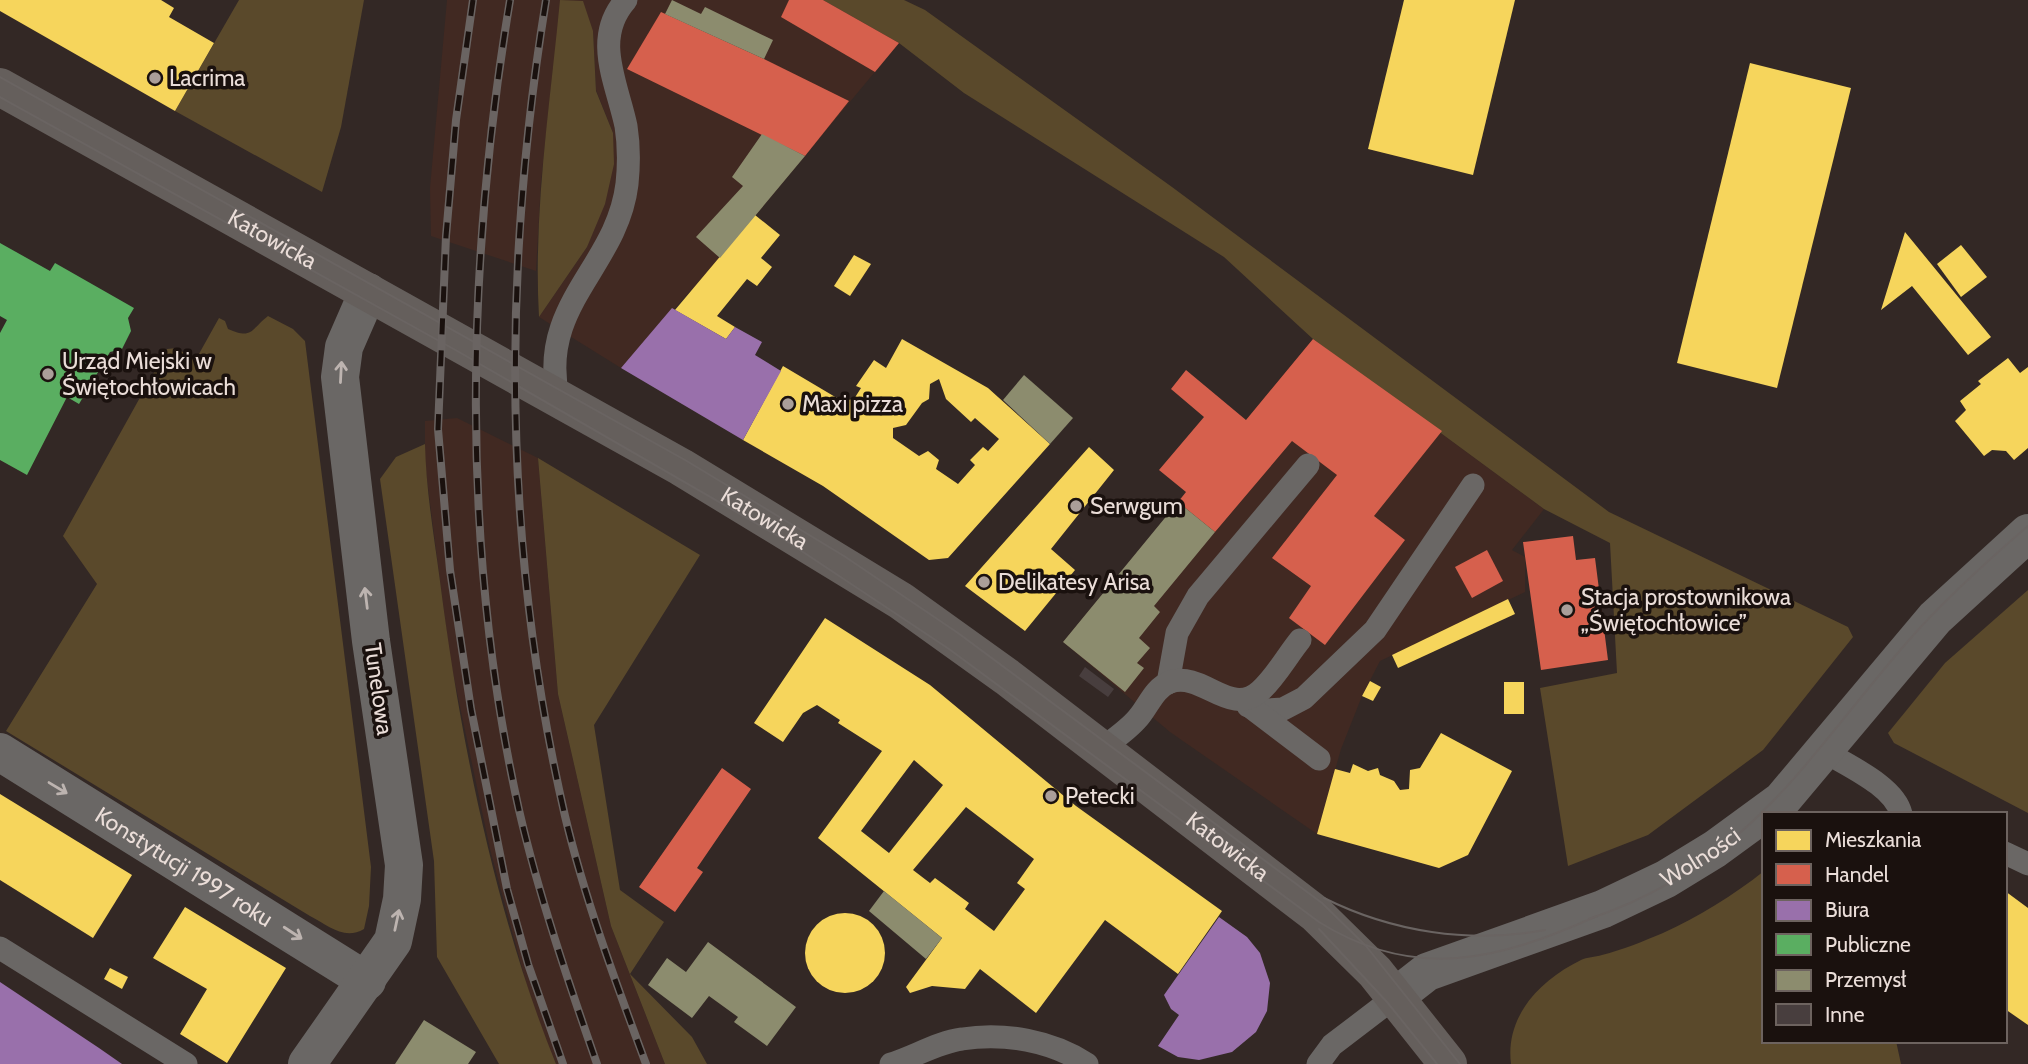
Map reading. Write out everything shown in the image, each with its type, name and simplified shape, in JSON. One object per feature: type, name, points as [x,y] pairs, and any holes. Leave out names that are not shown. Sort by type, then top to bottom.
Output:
[{"type":"street","name":"Katowicka","points":[[0,87],[558,397],[779,525],[901,601],[1101,749],[1316,914],[1348,944],[1395,997],[1448,1064]]},
{"type":"street","name":"Tunelowa","points":[[307,1064],[324,1035],[367,981],[393,941],[402,899],[404,865],[371,641],[340,377],[344,346],[368,292]]},
{"type":"street","name":"Wolności","points":[[1766,812],[1782,800],[1935,618],[2028,533]]},
{"type":"street","name":"Konstytucji 1997 roku","points":[[0,752],[367,981]]},
{"type":"street","name":"Wolności","points":[[1395,997],[1427,972],[1603,909],[1666,879],[1715,849],[1762,815]]},
{"type":"lane","points":[[558,397],[556,344],[564,314],[617,222],[627,188],[626,129],[607,50],[609,30],[626,0]]},
{"type":"lane","points":[[1101,749],[1138,719],[1152,697],[1168,683],[1182,622],[1198,596],[1308,465]]},
{"type":"lane","points":[[1168,683],[1192,681],[1241,703],[1267,710],[1283,709],[1304,698],[1375,630],[1472,485]]},
{"type":"lane","points":[[1241,703],[1260,691],[1300,640]]},
{"type":"lane","points":[[1241,703],[1319,759]]},
{"type":"lane","points":[[1824,751],[1877,782],[1905,811]]},
{"type":"lane","points":[[2007,854],[2028,864]]},
{"type":"lane","points":[[0,948],[186,1064]]},
{"type":"lane","points":[[1318,1064],[1332,1045],[1395,997]]},
{"type":"lane","points":[[891,1064],[960,1039],[987,1037],[1037,1042],[1071,1053],[1087,1064]]},
{"type":"shaded area","points":[[239,0],[364,0],[341,127],[322,192],[175,111]]},
{"type":"shaded area","points":[[447,0],[823,0],[899,43],[720,258],[621,368],[539,317],[587,247],[613,133],[596,90],[593,31],[553,68],[541,182],[536,271],[431,236],[430,188]]},
{"type":"shaded area","points":[[560,0],[583,1],[593,31],[596,91],[613,133],[614,164],[605,204],[587,247],[539,317],[540,198]]},
{"type":"shaded area","points":[[823,0],[904,0],[925,10],[1172,187],[1609,512],[1848,627],[1853,637],[1763,750],[1648,835],[1568,866],[1540,688],[1617,673],[1610,543],[1544,509],[1313,339],[1224,257],[964,93],[899,43]]},
{"type":"shaded area","points":[[268,316],[293,329],[305,341],[371,867],[369,906],[364,929],[350,933],[343,933],[310,916],[6,731],[97,584],[63,536],[167,349],[177,348],[195,361],[219,318],[225,321],[228,329],[247,333]]},
{"type":"shaded area","points":[[1313,339],[1544,509],[1512,550],[1525,557],[1525,592],[1380,661],[1362,696],[1341,749],[1317,834],[1170,732],[1063,642]]},
{"type":"shaded area","points":[[457,418],[538,458],[558,694],[611,926],[665,1064],[556,1064],[533,1009],[490,849],[450,659],[425,464],[425,421]]},
{"type":"shaded area","points":[[425,444],[448,641],[483,826],[515,948],[556,1064],[499,1064],[437,957],[434,861],[380,479],[396,457]]},
{"type":"shaded area","points":[[538,458],[700,555],[594,725],[620,890],[664,922],[630,974],[692,1037],[707,1064],[665,1064],[611,926],[558,694]]},
{"type":"shaded area","points":[[2028,590],[2028,813],[1894,743],[1888,733],[1945,663]]},
{"type":"shaded area","points":[[1762,872],[1762,1043],[1896,1043],[1901,1064],[1511,1064],[1514,1030],[1520,1015],[1539,989],[1552,978],[1583,959],[1625,948],[1676,927],[1728,897]]},
{"type":"building: Mieszkania","points":[[0,0],[161,0],[174,8],[169,17],[214,43],[175,111],[0,11]]},
{"type":"building: Mieszkania","points":[[1404,0],[1515,0],[1473,175],[1368,149]]},
{"type":"building: Mieszkania","points":[[1750,63],[1851,88],[1777,388],[1677,363]]},
{"type":"building: Mieszkania","points":[[755,215],[780,235],[761,258],[772,267],[757,286],[747,279],[717,316],[735,327],[726,339],[675,310]]},
{"type":"building: Mieszkania","points":[[1905,232],[1991,337],[1968,355],[1912,286],[1881,310]]},
{"type":"building: Mieszkania","points":[[1961,245],[1987,277],[1961,297],[1937,264]]},
{"type":"building: Mieszkania","points":[[854,255],[871,264],[850,296],[834,286]]},
{"type":"building: Mieszkania","points":[[902,339],[988,388],[1050,444],[948,558],[929,560],[823,486],[743,440],[783,366],[842,401],[854,399],[861,388],[856,386],[874,360],[886,368]],"holes":[[[939,379],[946,399],[971,422],[975,418],[999,439],[988,451],[983,447],[970,460],[975,465],[958,484],[936,469],[939,460],[928,451],[919,456],[893,438],[893,428],[906,425],[922,403],[929,399],[930,384]]]},
{"type":"building: Mieszkania","points":[[2008,358],[2020,373],[2028,367],[2028,448],[2014,460],[2006,451],[1992,450],[1984,456],[1955,421],[1966,410],[1960,401],[1981,384],[1978,381]]},
{"type":"building: Mieszkania","points":[[1089,447],[1114,470],[1051,549],[1075,570],[1025,631],[965,586]]},
{"type":"building: Mieszkania","points":[[1508,599],[1515,614],[1398,668],[1392,655]]},
{"type":"building: Mieszkania","points":[[825,618],[930,685],[1076,806],[1222,911],[1178,974],[1105,920],[1036,1013],[980,969],[965,989],[932,986],[910,993],[906,987],[942,938],[818,838],[882,751],[838,723],[840,720],[817,705],[803,713],[783,742],[754,723]],"holes":[[[914,760],[943,785],[889,853],[861,831]],[[966,807],[1034,859],[1017,883],[1025,889],[994,931],[965,909],[969,903],[935,878],[930,883],[913,870]]]},
{"type":"building: Mieszkania","points":[[1370,681],[1381,687],[1373,701],[1362,696]]},
{"type":"building: Mieszkania","points":[[1504,682],[1524,682],[1524,714],[1504,714]]},
{"type":"building: Mieszkania","points":[[1441,733],[1512,771],[1468,855],[1439,868],[1317,834],[1335,769],[1350,773],[1353,764],[1368,771],[1378,768],[1380,775],[1394,781],[1400,790],[1409,789],[1410,770],[1420,768]]},
{"type":"building: Mieszkania","points":[[0,794],[132,875],[93,938],[0,880]]},
{"type":"building: Mieszkania","points":[[2007,892],[2028,908],[2028,1025],[2007,1010]]},
{"type":"building: Mieszkania","points":[[185,907],[286,968],[227,1063],[180,1034],[207,989],[153,958]]},
{"type":"building: Mieszkania","points":[[845,913],[860,916],[873,925],[882,938],[885,953],[882,968],[873,981],[860,990],[845,993],[830,990],[817,981],[808,968],[805,953],[808,938],[817,925],[830,916]]},
{"type":"building: Mieszkania","points":[[110,968],[128,977],[122,989],[104,979]]},
{"type":"building: Handel","points":[[789,0],[823,0],[899,43],[875,72],[781,17]]},
{"type":"building: Handel","points":[[661,12],[849,101],[805,156],[627,69]]},
{"type":"building: Handel","points":[[1313,339],[1442,431],[1374,516],[1405,540],[1325,645],[1289,618],[1311,586],[1272,558],[1337,475],[1292,441],[1215,532],[1178,502],[1186,492],[1159,470],[1204,417],[1171,389],[1186,370],[1246,420]]},
{"type":"building: Handel","name":"Stacja prostownikowa „Świętochłowice”","points":[[1573,536],[1576,560],[1595,558],[1608,660],[1541,670],[1523,542]]},
{"type":"building: Handel","points":[[1487,550],[1503,581],[1472,598],[1455,567]]},
{"type":"building: Handel","points":[[722,768],[751,789],[697,868],[703,872],[675,912],[639,887]]},
{"type":"building: Biura","points":[[672,308],[726,339],[735,327],[762,342],[755,355],[781,371],[743,440],[621,368]]},
{"type":"building: Biura","points":[[1219,917],[1247,937],[1260,953],[1270,983],[1267,1011],[1256,1032],[1232,1052],[1199,1060],[1178,1057],[1158,1046],[1179,1015],[1171,1009],[1164,995]]},
{"type":"building: Biura","points":[[0,982],[99,1048],[122,1064],[0,1064]]},
{"type":"building: Publiczne","name":"Urząd Miejski w Świętochłowicach","points":[[0,243],[50,271],[55,263],[134,308],[128,318],[131,331],[122,349],[110,352],[79,404],[67,397],[27,475],[0,460],[0,333],[7,320],[0,316]]},
{"type":"building: Przemysł","points":[[672,0],[701,14],[705,7],[773,40],[764,59],[665,14]]},
{"type":"building: Przemysł","points":[[762,134],[805,156],[720,258],[696,237],[743,186],[732,177]]},
{"type":"building: Przemysł","points":[[1024,375],[1073,418],[1050,444],[1003,400]]},
{"type":"building: Przemysł","points":[[1178,502],[1215,532],[1154,606],[1160,612],[1139,638],[1150,648],[1137,663],[1144,668],[1125,692],[1063,642]]},
{"type":"building: Przemysł","points":[[884,891],[942,938],[926,959],[869,911]]},
{"type":"building: Przemysł","points":[[708,942],[796,1007],[767,1046],[734,1022],[738,1017],[709,996],[692,1018],[648,985],[667,958],[686,972]]},
{"type":"building: Przemysł","points":[[424,1020],[476,1052],[468,1064],[395,1064]]},
{"type":"building: Inne","points":[[1085,667],[1114,689],[1108,697],[1079,676]]},
{"type":"tram line","points":[[0,77],[685,460],[844,556],[958,633],[1322,903],[1366,946],[1460,1064]]},
{"type":"tram line","points":[[0,97],[459,352],[785,540],[949,649],[1319,922],[1354,941],[1389,953],[1423,958],[1457,958],[1526,944],[1597,916]]},
{"type":"tram line","points":[[1589,919],[1645,896],[1692,869],[1734,838],[1770,804],[1804,766],[1923,625],[1966,581],[2028,526]]},
{"type":"tram line","points":[[1324,898],[1377,919],[1432,932],[1488,936],[1545,930]]},
{"type":"tram line","points":[[1319,929],[1387,1002],[1437,1064]]},
{"type":"railway","points":[[473,0],[456,120],[446,236],[438,429],[450,570],[471,709],[507,889],[528,964],[563,1064]]},
{"type":"railway","points":[[510,0],[495,100],[478,303],[476,405],[479,508],[487,609],[500,710],[519,810],[545,906],[597,1064]]},
{"type":"railway","points":[[546,0],[522,204],[516,307],[520,511],[530,614],[545,715],[565,816],[602,941],[646,1064]]},
{"type":"place","name":"Lacrima","points":[[155,78]]},
{"type":"place","name":"Urząd Miejski w Świętochłowicach","points":[[48,374]]},
{"type":"place","name":"Maxi pizza","points":[[788,404]]},
{"type":"place","name":"Serwgum","points":[[1076,506]]},
{"type":"place","name":"Delikatesy Arisa","points":[[984,582]]},
{"type":"place","name":"Stacja prostownikowa „Świętochłowice”","points":[[1567,610]]},
{"type":"place","name":"Petecki","points":[[1051,796]]}]
